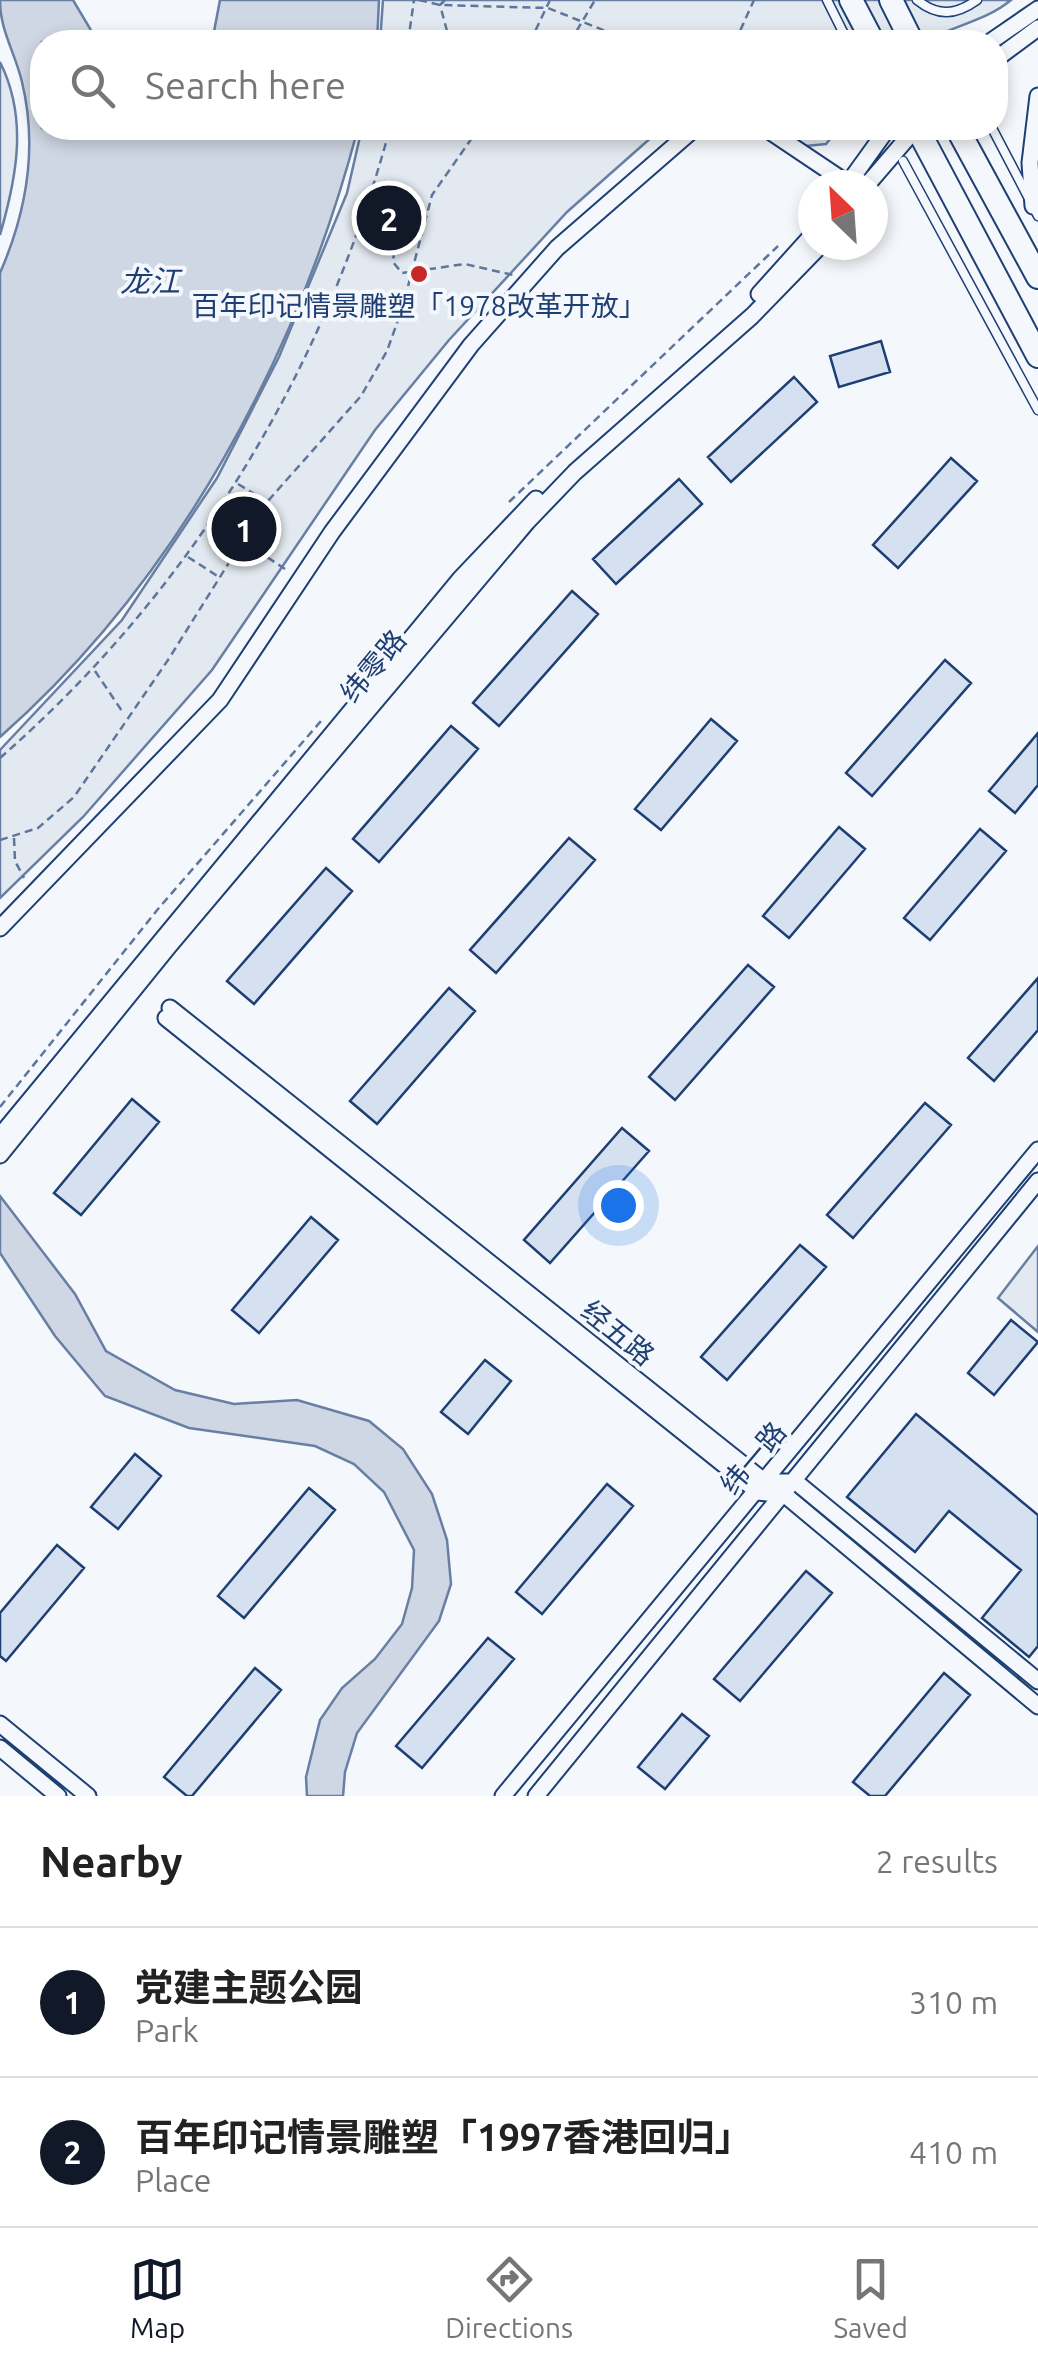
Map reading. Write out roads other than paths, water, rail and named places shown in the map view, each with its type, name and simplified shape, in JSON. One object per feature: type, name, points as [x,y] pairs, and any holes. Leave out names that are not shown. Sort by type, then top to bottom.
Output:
[{"type":"main road","points":[[851,0],[867,30]]},
{"type":"main road","points":[[890,0],[906,30]]},
{"type":"main road","points":[[922,140],[1038,356]]},
{"type":"main road","points":[[964,140],[1038,277]]},
{"type":"street","points":[[1007,30],[1038,9]]},
{"type":"street","points":[[1008,51],[1038,28]]},
{"type":"street","points":[[1036,211],[1030,163],[1038,96]]},
{"type":"street","points":[[0,928],[37,894],[220,700],[394,446],[529,279],[628,182],[680,140]]},
{"type":"street","points":[[783,140],[826,170]]},
{"type":"street","points":[[854,170],[878,140]]},
{"type":"street","points":[[880,170],[906,140]]},
{"type":"street","name":"纬零路","points":[[0,1136],[460,579],[568,466],[747,307],[798,251]]},
{"type":"street","name":"纬零路","points":[[0,1155],[169,946],[527,522],[589,459],[752,316],[806,260]]},
{"type":"street","name":"经五路","points":[[168,1013],[761,1487]]},
{"type":"street","name":"纬一路","points":[[503,1796],[1038,1150]]},
{"type":"street","name":"纬一路","points":[[536,1796],[1038,1181]]},
{"type":"street","points":[[761,1487],[790,1488],[1038,1682]]},
{"type":"street","points":[[790,1488],[1038,1706]]},
{"type":"street","points":[[0,1724],[88,1796]]},
{"type":"street","points":[[0,1748],[58,1796]]},
{"type":"lane","points":[[827,0],[842,30]]},
{"type":"lane","points":[[917,0],[944,13],[960,11],[977,0]]},
{"type":"lane","points":[[998,140],[1036,211]]},
{"type":"lane","points":[[903,161],[1038,410]]},
{"type":"water","name":"龙江","points":[[0,0],[73,0],[91,30],[30,30],[30,140],[354,140],[302,297],[223,459],[176,535],[123,608],[64,675],[0,737],[0,273],[23,203],[29,155],[27,107],[2,22]]},
{"type":"water","points":[[220,0],[379,0],[378,30],[214,30]]},
{"type":"water","points":[[0,1196],[75,1294],[106,1351],[175,1390],[234,1404],[297,1400],[369,1421],[403,1449],[432,1494],[447,1540],[451,1584],[439,1621],[357,1733],[345,1772],[343,1796],[307,1796],[306,1777],[320,1720],[342,1688],[375,1659],[402,1624],[412,1588],[414,1550],[384,1492],[354,1464],[315,1446],[189,1428],[105,1396],[55,1336],[0,1253]]},
{"type":"place","name":"百年印记情景雕塑「1997香港回归」","points":[[389,218]]},
{"type":"place","name":"百年印记情景雕塑「1978改革开放」","points":[[419,274]]},
{"type":"place","name":"党建主题公园","points":[[244,529]]}]
